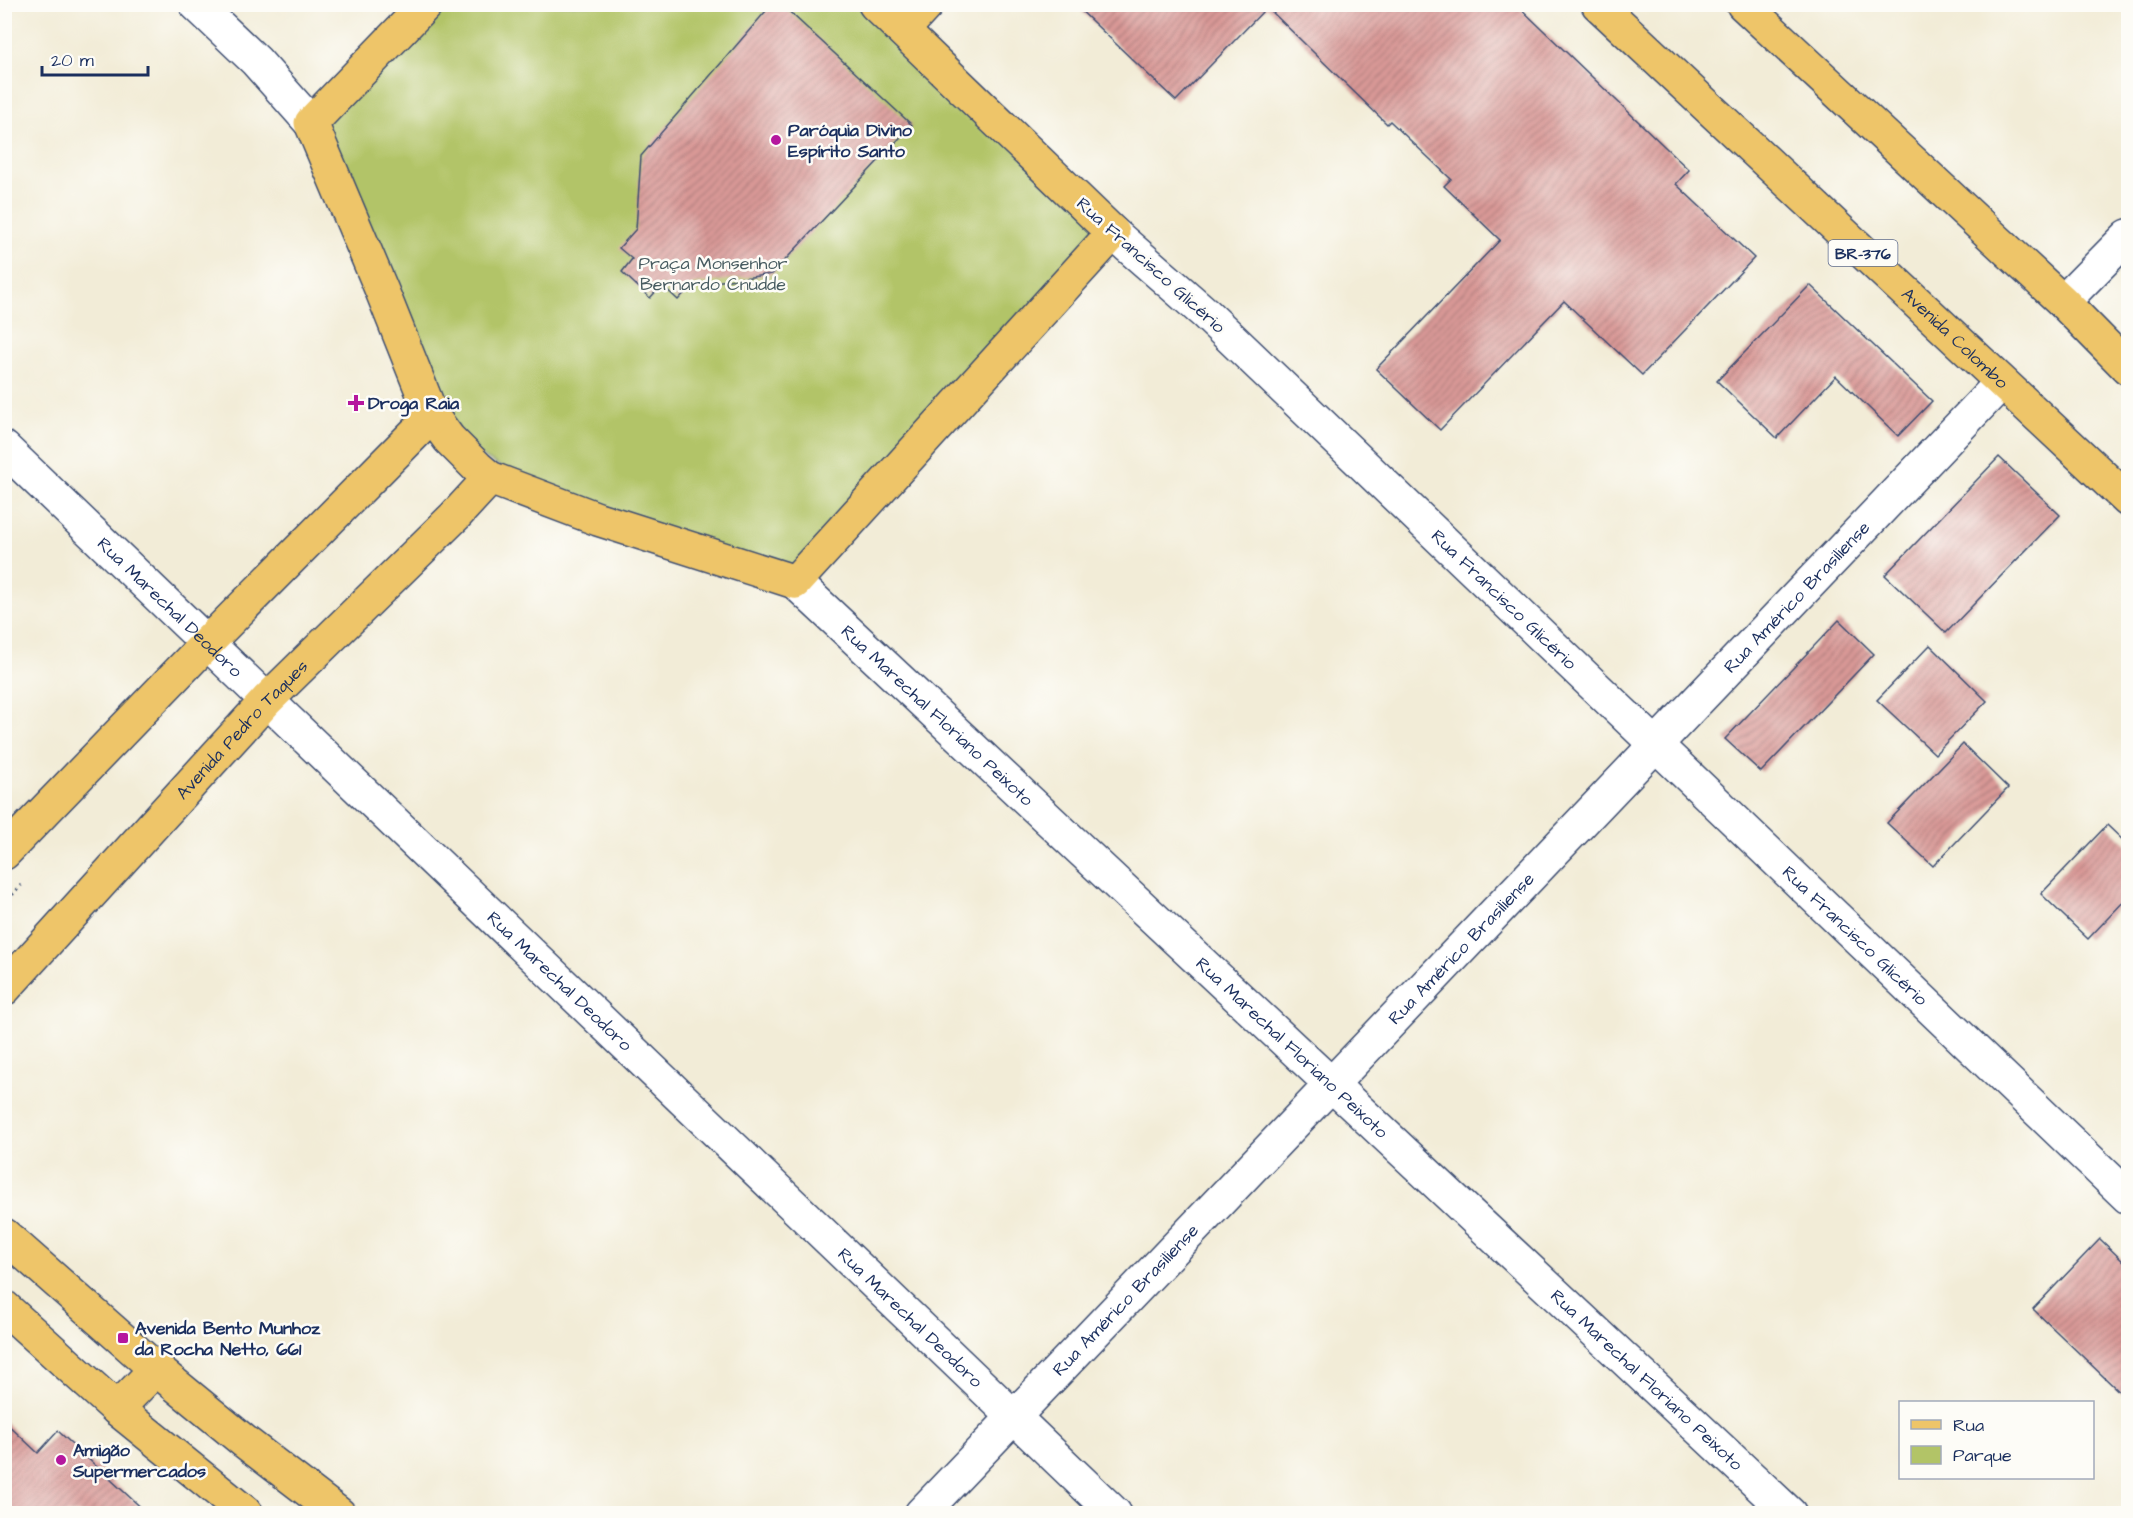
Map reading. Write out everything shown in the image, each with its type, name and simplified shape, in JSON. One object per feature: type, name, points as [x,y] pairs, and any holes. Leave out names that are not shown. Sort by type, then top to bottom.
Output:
[{"type":"main road","points":[[426,4],[311,123],[432,416],[449,439],[490,478],[598,519],[795,582],[1113,233]]},
{"type":"main road","name":"Rua Francisco Glicério","points":[[875,4],[1113,233]]},
{"type":"main road","points":[[903,30],[927,4]]},
{"type":"main road","name":"Avenida Colombo","points":[[1598,4],[2128,500]]},
{"type":"main road","points":[[1743,4],[2063,302],[2128,368]]},
{"type":"main road","points":[[4,853],[207,643],[432,416]]},
{"type":"main road","name":"Avenida Pedro Taques","points":[[4,988],[267,700],[455,516],[490,478]]},
{"type":"main road","points":[[4,1235],[156,1369],[245,1442],[339,1514]]},
{"type":"main road","points":[[4,1307],[117,1409],[247,1514]]},
{"type":"main road","points":[[117,1409],[156,1369]]},
{"type":"street","points":[[196,4],[256,61],[311,123]]},
{"type":"street","name":"Rua Francisco Glicério","points":[[1113,233],[1206,314],[2128,1197]]},
{"type":"street","points":[[2063,302],[2128,236]]},
{"type":"street","name":"Rua Américo Brasiliense","points":[[921,1514],[2001,382]]},
{"type":"street","name":"Rua Marechal Deodoro","points":[[4,448],[1115,1514]]},
{"type":"street","name":"Rua Marechal Floriano Peixoto","points":[[795,582],[1790,1514]]},
{"type":"green space","name":"Praça Monsenhor Bernardo Cnudde","points":[[426,5],[875,5],[1113,233],[795,582],[598,519],[449,439],[311,123]]},
{"type":"building","name":"Praça Monsenhor Bernardo Cnudde","points":[[772,4],[781,4],[912,125],[772,274],[692,285],[678,300],[662,285],[650,298],[622,272],[632,259],[619,248],[636,229],[641,156]]},
{"type":"building","points":[[1074,4],[1516,4],[1689,170],[1676,184],[1754,258],[1642,375],[1564,301],[1440,430],[1376,369],[1500,240],[1444,186],[1451,179],[1390,121],[1387,124],[1267,7],[1176,101]]},
{"type":"building","points":[[1810,285],[1932,401],[1898,436],[1836,376],[1777,438],[1717,381]]},
{"type":"building","points":[[1999,457],[2060,515],[1946,633],[1885,575]]},
{"type":"building","points":[[1839,620],[1874,654],[1761,772],[1725,739]]},
{"type":"building","points":[[1930,645],[1987,701],[1935,754],[1877,700]]},
{"type":"building","points":[[1963,744],[2008,788],[1933,866],[1887,823]]},
{"type":"building","points":[[2107,825],[2128,845],[2128,897],[2088,939],[2041,894]]},
{"type":"building","points":[[2100,1239],[2128,1266],[2128,1400],[2033,1309]]},
{"type":"building","name":"Amigão Supermercados","points":[[4,1421],[38,1453],[58,1431],[148,1514],[4,1514]]},
{"type":"place","name":"Paróquia Divino Espírito Santo","points":[[776,140]]},
{"type":"place","name":"Droga Raia","points":[[356,403]]},
{"type":"place","name":"Avenida Bento Munhoz da Rocha Netto, 661","points":[[123,1338]]},
{"type":"place","name":"Amigão Supermercados","points":[[61,1460]]}]
